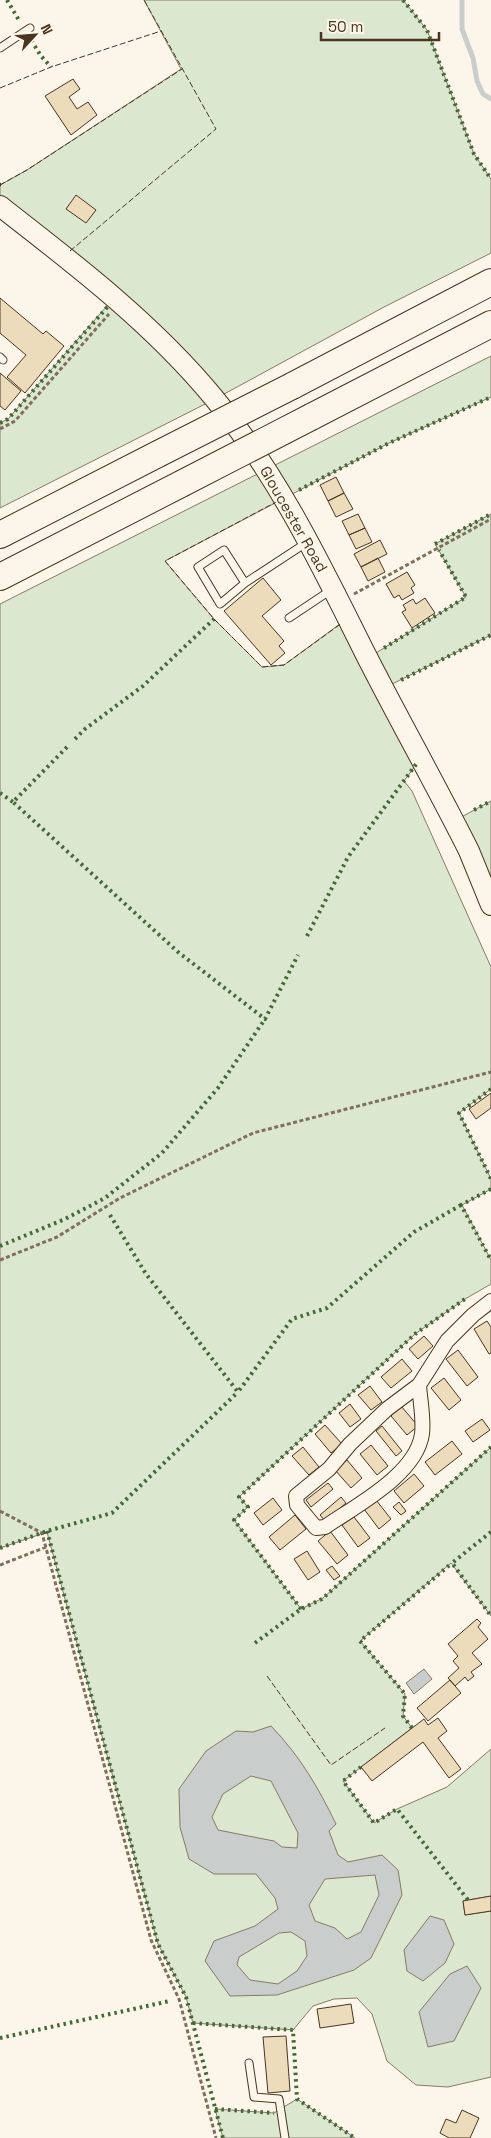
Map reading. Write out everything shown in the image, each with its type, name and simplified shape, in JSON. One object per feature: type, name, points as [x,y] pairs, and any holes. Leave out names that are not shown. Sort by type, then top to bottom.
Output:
[{"type":"highway","points":[[0,535],[491,282]]},
{"type":"highway","points":[[0,577],[491,324]]},
{"type":"main road","name":"Gloucester Road","points":[[0,206],[64,256],[152,332],[215,399],[272,478],[337,595],[470,851],[491,905]]},
{"type":"street","points":[[419,1385],[422,1435],[414,1454],[398,1476],[325,1527],[316,1528],[297,1505],[296,1496],[329,1469],[350,1444],[387,1409],[419,1385],[448,1341],[472,1315],[491,1301]]},
{"type":"lane","points":[[0,48],[30,28]]},
{"type":"lane","points":[[245,583],[224,550],[198,567],[220,604],[245,583],[308,541]]},
{"type":"lane","points":[[290,618],[337,595]]},
{"type":"lane","points":[[249,2063],[254,2097],[279,2099],[286,2138]]},
{"type":"path","points":[[0,429],[16,421],[119,302]]},
{"type":"path","points":[[337,595],[491,519]]},
{"type":"path","points":[[0,1260],[57,1237],[120,1198],[253,1133],[491,1072]]},
{"type":"path","points":[[0,1511],[42,1533],[151,1940],[179,1999],[216,2138]]},
{"type":"path","points":[[0,1565],[46,1548]]},
{"type":"green space","points":[[144,0],[403,0],[427,30],[474,154],[491,179],[491,253],[384,307],[215,399],[0,508],[0,423],[8,419],[114,298],[0,206],[0,185],[27,170],[181,69]]},
{"type":"green space","points":[[491,356],[491,397],[389,443],[165,561],[214,619],[262,667],[284,665],[348,618],[368,658],[466,597],[435,544],[491,514],[491,635],[384,688],[421,758],[404,781],[412,791],[491,967],[491,1089],[459,1113],[491,1179],[491,1189],[462,1205],[491,1260],[491,1284],[465,1299],[415,1334],[239,1497],[248,1507],[234,1520],[301,1609],[323,1598],[491,1447],[491,1616],[451,1563],[360,1641],[405,1694],[403,1716],[412,1728],[343,1781],[374,1823],[397,1809],[447,1787],[491,1749],[491,1896],[463,1901],[465,1915],[491,1911],[491,2077],[448,2087],[416,2085],[387,2061],[372,2014],[357,1998],[334,1999],[313,2006],[293,2030],[193,2023],[186,1997],[158,1944],[47,1532],[0,1548],[0,604]]},
{"type":"green space","points":[[491,801],[491,901],[454,821]]},
{"type":"green space","points":[[297,2099],[355,2138],[223,2138],[215,2109],[274,2113]]},
{"type":"shaded area","points":[[424,1669],[432,1679],[414,1694],[406,1683]]},
{"type":"shaded area","points":[[271,1726],[300,1760],[336,1824],[329,1831],[338,1855],[348,1862],[382,1855],[398,1870],[402,1895],[371,1958],[354,1970],[277,1995],[230,1996],[205,1961],[214,1941],[255,1926],[278,1909],[275,1898],[256,1874],[214,1874],[189,1859],[180,1827],[179,1789],[206,1751],[236,1731],[253,1732]],"holes":[[[251,1776],[271,1781],[298,1833],[297,1848],[282,1847],[274,1841],[218,1830],[212,1817],[223,1794]],[[375,1875],[379,1895],[361,1932],[347,1939],[335,1928],[315,1921],[309,1905],[325,1879]],[[291,1932],[305,1941],[307,1956],[297,1971],[278,1984],[250,1980],[237,1965],[239,1957],[279,1933]]]},
{"type":"shaded area","points":[[430,1916],[444,1920],[454,1944],[445,1963],[423,1981],[407,1971],[404,1950]]},
{"type":"shaded area","points":[[467,1966],[481,1988],[454,2041],[428,2047],[419,2012],[450,1974]]},
{"type":"building","points":[[73,79],[80,89],[69,97],[77,109],[88,102],[97,115],[71,135],[45,96]]},
{"type":"building","points":[[76,195],[96,210],[86,223],[66,209]]},
{"type":"building","points":[[0,298],[43,334],[46,331],[64,346],[25,393],[7,377],[26,355],[0,333]]},
{"type":"building","points":[[0,373],[21,391],[5,410],[0,406]]},
{"type":"building","points":[[336,477],[344,493],[328,501],[320,485]]},
{"type":"building","points":[[344,493],[353,509],[336,517],[328,501]]},
{"type":"building","points":[[358,514],[365,528],[349,535],[342,521]]},
{"type":"building","points":[[365,528],[372,542],[356,549],[349,535]]},
{"type":"building","points":[[380,540],[387,554],[361,567],[354,554]]},
{"type":"building","points":[[378,558],[385,572],[368,581],[361,567]]},
{"type":"building","points":[[407,572],[415,585],[411,588],[414,593],[402,600],[399,595],[394,598],[386,584]]},
{"type":"building","points":[[263,578],[281,600],[262,616],[284,641],[279,646],[285,653],[271,665],[224,611]]},
{"type":"building","points":[[425,598],[435,613],[412,628],[402,612],[406,610],[403,605],[413,599],[416,604]]},
{"type":"building","points":[[491,1093],[491,1108],[476,1119],[469,1109]]},
{"type":"building","points":[[487,1321],[491,1327],[491,1353],[489,1354],[474,1329]]},
{"type":"building","points":[[424,1336],[433,1346],[418,1359],[409,1349]]},
{"type":"building","points":[[458,1350],[478,1377],[467,1386],[446,1359]]},
{"type":"building","points":[[402,1359],[412,1371],[391,1388],[381,1377]]},
{"type":"building","points":[[444,1378],[461,1400],[449,1410],[431,1388]]},
{"type":"building","points":[[370,1386],[382,1402],[371,1410],[358,1395]]},
{"type":"building","points":[[350,1404],[361,1419],[350,1427],[339,1413]]},
{"type":"building","points":[[401,1406],[418,1426],[407,1435],[391,1416]]},
{"type":"building","points":[[482,1419],[490,1430],[473,1442],[465,1431]]},
{"type":"building","points":[[325,1425],[342,1444],[331,1453],[315,1434]]},
{"type":"building","points":[[382,1426],[402,1451],[396,1456],[376,1431]]},
{"type":"building","points":[[452,1441],[462,1454],[435,1475],[425,1462]]},
{"type":"building","points":[[371,1445],[388,1466],[377,1475],[360,1454]]},
{"type":"building","points":[[303,1447],[319,1467],[309,1475],[292,1456]]},
{"type":"building","points":[[347,1460],[362,1478],[351,1488],[335,1470]]},
{"type":"building","points":[[414,1474],[424,1486],[404,1503],[394,1491]]},
{"type":"building","points":[[328,1483],[333,1489],[311,1507],[306,1500]]},
{"type":"building","points":[[341,1497],[346,1503],[325,1521],[320,1515]]},
{"type":"building","points":[[273,1498],[282,1510],[263,1525],[254,1513]]},
{"type":"building","points":[[376,1500],[391,1519],[379,1529],[364,1509]]},
{"type":"building","points":[[399,1502],[406,1511],[401,1515],[393,1507]]},
{"type":"building","points":[[295,1515],[306,1529],[280,1550],[269,1537]]},
{"type":"building","points":[[354,1517],[370,1538],[358,1547],[342,1525]]},
{"type":"building","points":[[330,1531],[348,1555],[337,1564],[318,1541]]},
{"type":"building","points":[[307,1551],[320,1572],[308,1580],[294,1559]]},
{"type":"building","points":[[332,1566],[340,1576],[334,1580],[326,1570]]},
{"type":"building","points":[[477,1619],[481,1623],[478,1627],[488,1639],[472,1653],[482,1664],[471,1672],[474,1676],[468,1681],[465,1677],[455,1686],[448,1678],[459,1668],[453,1661],[458,1656],[448,1644]]},
{"type":"building","points":[[450,1680],[461,1693],[428,1721],[417,1708]]},
{"type":"building","points":[[438,1718],[447,1731],[438,1738],[461,1769],[449,1778],[423,1742],[372,1781],[361,1767],[424,1719],[428,1725]]},
{"type":"building","points":[[491,1896],[491,1911],[465,1915],[463,1901]]},
{"type":"building","points":[[351,2004],[354,2023],[320,2028],[317,2009]]},
{"type":"building","points":[[286,2036],[290,2091],[268,2093],[263,2037]]},
{"type":"building","points":[[462,2110],[479,2118],[470,2138],[449,2138],[440,2133],[446,2119],[456,2123]]},
{"type":"waterway","points":[[462,0],[462,29],[473,58],[477,81],[483,94],[491,99]]},
{"type":"hedge","points":[[7,0],[20,22]]},
{"type":"hedge","points":[[403,0],[427,30],[474,154],[491,179]]},
{"type":"hedge","points":[[28,35],[41,56],[51,67]]},
{"type":"hedge","points":[[0,423],[8,419],[110,304]]},
{"type":"hedge","points":[[299,490],[389,443],[491,397]]},
{"type":"hedge","points":[[435,544],[491,514]]},
{"type":"hedge","points":[[384,648],[466,597],[439,550]]},
{"type":"hedge","points":[[75,739],[85,729],[143,686],[214,619]]},
{"type":"hedge","points":[[401,680],[491,635]]},
{"type":"hedge","points":[[67,747],[13,802],[178,952],[265,1019],[298,955]]},
{"type":"hedge","points":[[307,936],[348,857],[417,763]]},
{"type":"hedge","points":[[0,793],[13,802]]},
{"type":"hedge","points":[[474,810],[491,801]]},
{"type":"hedge","points":[[0,1246],[65,1219],[105,1198],[162,1153],[218,1088],[265,1019]]},
{"type":"hedge","points":[[491,1089],[459,1113],[491,1179]]},
{"type":"hedge","points":[[491,1189],[461,1205],[491,1260]]},
{"type":"hedge","points":[[110,1215],[146,1274],[238,1392],[292,1319],[327,1308],[414,1232],[461,1205]]},
{"type":"hedge","points":[[301,1609],[234,1520],[248,1507],[239,1497],[415,1334],[465,1299]]},
{"type":"hedge","points":[[0,1548],[47,1531],[112,1513],[238,1392]]},
{"type":"hedge","points":[[255,1643],[301,1609],[322,1599],[491,1447]]},
{"type":"hedge","points":[[47,1531],[158,1944],[186,1997],[223,2138]]},
{"type":"hedge","points":[[491,1532],[452,1563],[491,1616]]},
{"type":"hedge","points":[[412,1728],[403,1716],[405,1694],[360,1641],[452,1563]]},
{"type":"hedge","points":[[361,1767],[343,1781],[374,1823],[397,1809],[468,1900]]},
{"type":"hedge","points":[[0,2038],[170,2001]]},
{"type":"hedge","points":[[193,2023],[293,2030],[297,2099],[355,2138]]},
{"type":"hedge","points":[[215,2109],[274,2113]]},
{"type":"fence","points":[[70,251],[216,129],[144,0]]},
{"type":"fence","points":[[0,88],[51,67],[161,31]]},
{"type":"fence","points":[[0,185],[27,170],[182,69]]},
{"type":"fence","points":[[278,501],[165,561],[214,619],[262,667],[284,665],[342,623]]},
{"type":"fence","points":[[267,1676],[331,1765],[385,1728]]}]
